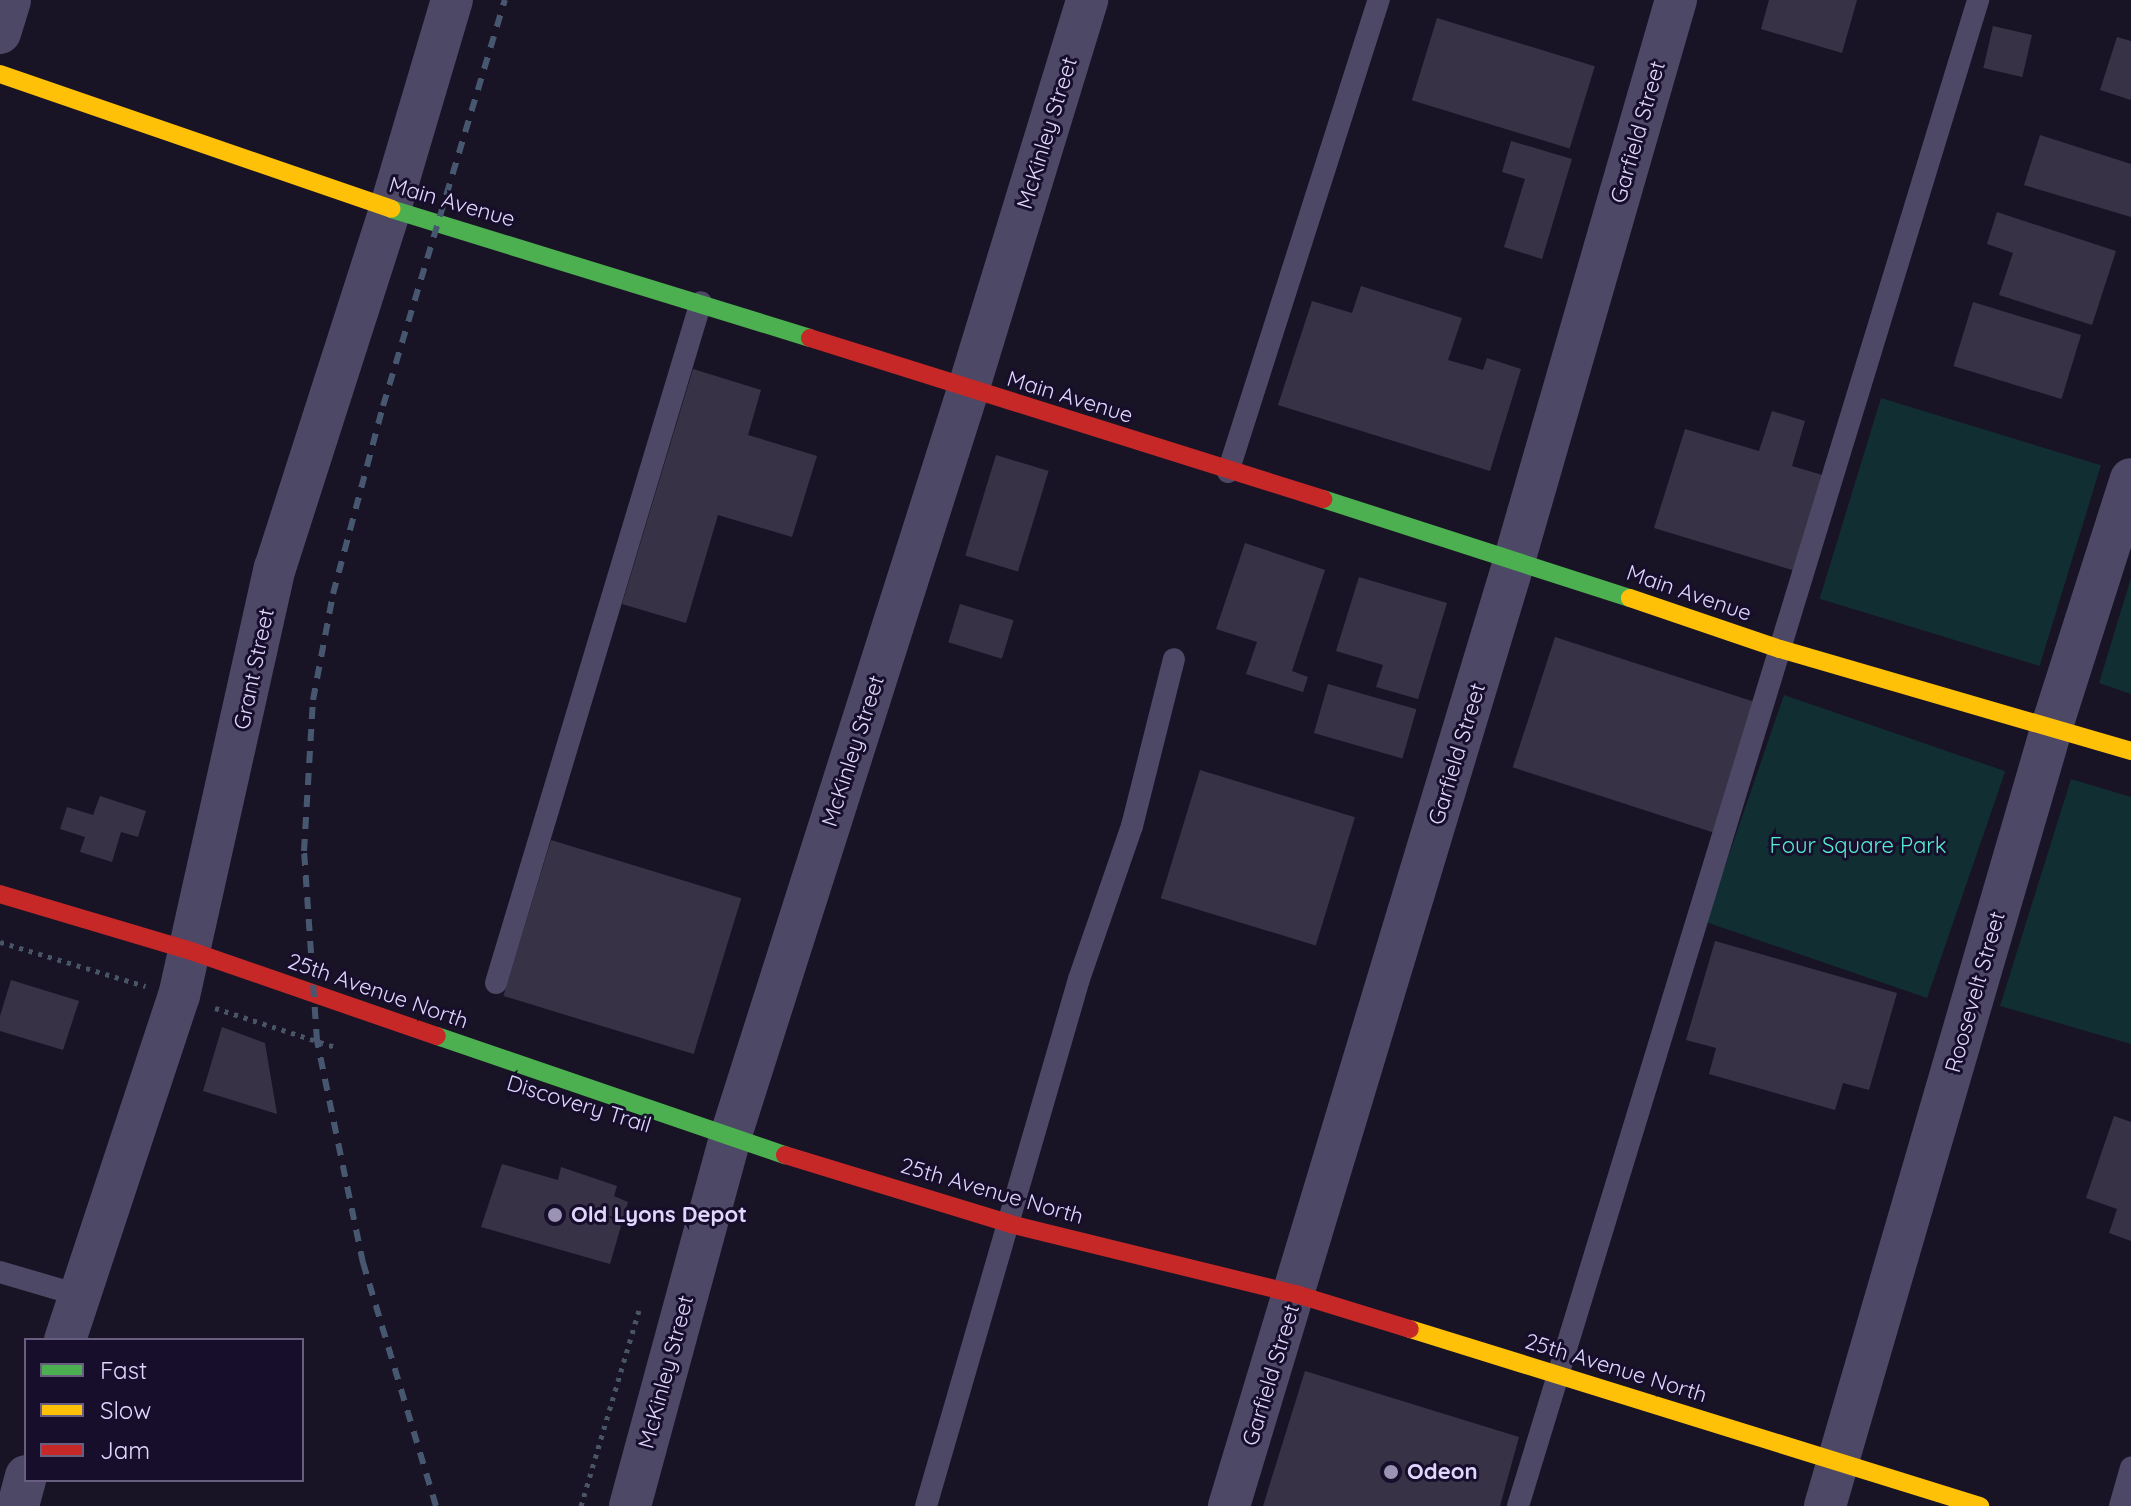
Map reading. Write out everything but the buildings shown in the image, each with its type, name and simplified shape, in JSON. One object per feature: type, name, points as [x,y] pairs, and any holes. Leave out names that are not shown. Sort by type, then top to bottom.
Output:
[{"type":"street","points":[[0,33],[10,0]]},
{"type":"street","name":"Grant Street","points":[[66,1338],[179,996],[275,568],[390,209],[452,0]]},
{"type":"street","name":"McKinley Street","points":[[630,1506],[730,1138],[968,390],[1087,0]]},
{"type":"street","name":"Garfield Street","points":[[1229,1506],[1296,1294],[1515,558],[1676,0]]},
{"type":"street","name":"Main Avenue","points":[[0,74],[390,209],[701,302],[1228,472],[1515,558],[1780,649],[2131,751]]},
{"type":"street","name":"Roosevelt Street","points":[[1825,1506],[2052,726],[2131,479]]},
{"type":"street","name":"25th Avenue North","points":[[0,894],[191,951],[730,1138],[1010,1224],[1296,1294],[1980,1506]]},
{"type":"street","points":[[18,1506],[24,1482]]},
{"type":"lane","points":[[1228,472],[1379,0]]},
{"type":"lane","points":[[1518,1506],[1978,0]]},
{"type":"lane","points":[[496,983],[701,302]]},
{"type":"lane","points":[[926,1506],[1079,979],[1132,826],[1174,659]]},
{"type":"lane","points":[[0,1272],[78,1295]]},
{"type":"lane","points":[[2120,1506],[2131,1468]]},
{"type":"path","points":[[0,942],[146,986]]},
{"type":"path","points":[[211,1007],[347,1051]]},
{"type":"path","points":[[581,1506],[643,1298]]},
{"type":"green space","points":[[1881,398],[2101,465],[2040,666],[1820,599]]},
{"type":"green space","points":[[2131,578],[2131,694],[2099,683]]},
{"type":"green space","name":"Four Square Park","points":[[1784,695],[2005,771],[1927,998],[1706,922]]},
{"type":"green space","points":[[2071,779],[2131,797],[2131,1044],[2000,1006]]},
{"type":"railway","points":[[436,1506],[363,1263],[317,1041],[304,851],[313,700],[333,594],[383,406],[505,0]]},
{"type":"traffic: fast","points":[[391,209],[810,338]]},
{"type":"traffic: fast","points":[[1323,499],[1630,598]]},
{"type":"traffic: fast","points":[[437,1036],[785,1155]]},
{"type":"traffic: slow","points":[[0,74],[391,209]]},
{"type":"traffic: slow","points":[[1630,598],[1780,649],[2131,751]]},
{"type":"traffic: slow","points":[[1410,1329],[1980,1506]]},
{"type":"traffic: jam","points":[[810,338],[1323,499]]},
{"type":"traffic: jam","points":[[0,894],[191,951],[437,1036]]},
{"type":"traffic: jam","points":[[785,1155],[1010,1224],[1296,1294],[1410,1329]]},
{"type":"place","name":"Old Lyons Depot","points":[[555,1215]]},
{"type":"place","name":"Odeon","points":[[1391,1472]]}]
